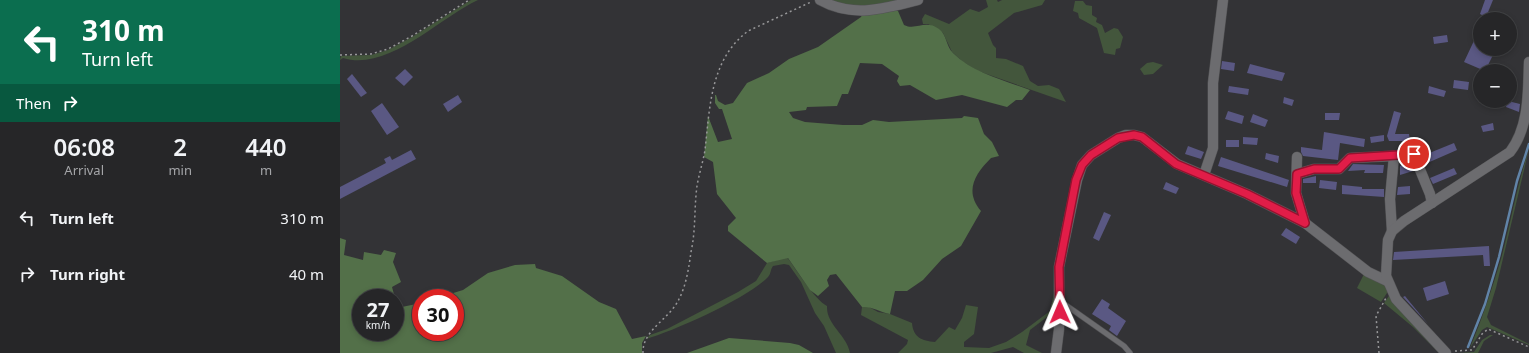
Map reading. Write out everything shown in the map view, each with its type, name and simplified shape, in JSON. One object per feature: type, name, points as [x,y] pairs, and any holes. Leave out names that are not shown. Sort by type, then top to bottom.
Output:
[{"type":"street","points":[[820,0],[837,8],[857,11],[881,8],[918,0]]},
{"type":"street","points":[[1204,175],[1213,148],[1213,84],[1223,0]]},
{"type":"street","points":[[1444,351],[1422,329],[1396,299],[1389,285],[1386,258],[1388,240],[1392,232],[1404,221],[1510,152],[1518,143],[1526,124],[1528,112],[1529,62]]},
{"type":"street","points":[[1056,353],[1060,301],[1059,267],[1076,180],[1082,165],[1091,155],[1118,138],[1134,135],[1142,137],[1158,148],[1176,164],[1257,198],[1305,223],[1368,272],[1389,285]]},
{"type":"street","points":[[1297,174],[1314,169],[1339,169],[1350,158],[1411,154],[1416,157],[1432,203]]},
{"type":"street","points":[[1392,232],[1390,199],[1394,156]]},
{"type":"street","points":[[1297,157],[1296,193],[1305,223]]},
{"type":"lane","points":[[1060,301],[1124,346],[1130,353]]},
{"type":"path","points":[[340,55],[371,54],[388,49],[412,36],[469,0]]},
{"type":"path","points":[[643,353],[643,343],[669,315],[680,298],[684,287],[694,236],[697,186],[705,149],[710,97],[717,74],[729,53],[742,36],[814,0]]},
{"type":"path","points":[[1379,353],[1376,316],[1389,285]]},
{"type":"path","points":[[1444,351],[1472,350],[1482,334],[1488,329],[1529,347]]},
{"type":"green space","points":[[471,0],[478,0],[395,51],[378,57],[360,60],[343,58],[340,60],[341,56],[371,55],[388,50],[412,37]]},
{"type":"green space","points":[[823,0],[907,0],[865,9]]},
{"type":"green space","points":[[986,0],[997,0],[998,2],[1002,0],[1045,0],[1042,5],[1014,13],[988,33],[993,45],[996,48],[996,58],[1006,59],[1023,66],[1030,81],[1038,86],[1049,85],[1059,89],[1066,102],[978,71],[963,62],[952,52],[943,33],[928,24],[923,24],[922,19],[925,14],[949,24],[970,9],[979,12],[988,7]]},
{"type":"green space","points":[[1075,1],[1083,1],[1086,5],[1092,6],[1092,15],[1097,18],[1096,22],[1102,25],[1105,33],[1114,28],[1118,29],[1123,37],[1120,48],[1116,49],[1115,55],[1104,53],[1097,28],[1079,18],[1078,13],[1073,11]]},
{"type":"green space","points":[[889,9],[898,11],[904,25],[913,27],[929,25],[942,31],[953,53],[970,66],[989,75],[1030,90],[1022,100],[1016,100],[1007,107],[962,95],[936,100],[910,85],[900,86],[897,81],[899,76],[882,64],[860,63],[848,94],[842,94],[837,106],[807,107],[806,110],[789,112],[793,118],[805,122],[843,125],[862,125],[873,120],[889,122],[962,118],[964,116],[978,118],[984,134],[992,142],[999,156],[991,158],[976,177],[972,190],[973,197],[981,211],[961,246],[942,259],[923,280],[907,291],[895,291],[890,314],[869,307],[862,307],[836,274],[830,275],[827,280],[829,286],[818,296],[810,290],[788,258],[767,263],[728,231],[728,226],[736,218],[717,194],[713,162],[704,157],[708,116],[718,142],[732,139],[722,109],[719,109],[715,103],[715,95],[718,101],[725,105],[733,103],[747,83],[769,73],[789,59],[818,47],[861,17],[863,13]]},
{"type":"green space","points":[[1153,62],[1163,65],[1153,74],[1144,75],[1140,69],[1147,63]]},
{"type":"green space","points":[[1529,149],[1496,288],[1487,317],[1491,325],[1529,345],[1487,327],[1482,330],[1470,348],[1487,304],[1501,259]]},
{"type":"green space","points":[[340,238],[346,240],[344,255],[363,260],[364,252],[381,255],[384,250],[396,253],[393,262],[401,282],[392,287],[393,289],[352,289],[352,341],[404,341],[404,307],[412,305],[412,341],[464,341],[464,289],[488,273],[515,265],[535,264],[536,268],[562,276],[599,302],[616,309],[632,339],[646,336],[642,343],[642,353],[340,353]]},
{"type":"green space","points":[[787,257],[811,291],[822,303],[827,306],[830,319],[845,341],[850,353],[836,353],[801,282],[789,265],[784,264],[773,266],[769,276],[758,285],[728,304],[674,329],[646,339],[650,335],[667,329],[738,292],[756,281],[767,263]]},
{"type":"green space","points":[[1365,272],[1386,283],[1389,290],[1381,302],[1357,288]]},
{"type":"green space","points":[[1056,283],[1054,314],[1051,314],[1030,330],[1026,345],[1042,353],[1024,353],[1013,347],[991,353],[898,353],[907,344],[908,340],[861,315],[862,307],[869,307],[878,312],[890,314],[912,323],[914,332],[922,339],[935,342],[949,327],[955,330],[962,318],[966,305],[978,307],[974,334],[964,342],[964,347],[989,348],[1006,342],[1050,311]]},
{"type":"green space","points":[[1391,293],[1443,353],[1439,353],[1413,327],[1384,303]]},
{"type":"green space","points":[[1490,335],[1493,335],[1484,341],[1478,353],[1459,353],[1474,352],[1482,340]]},
{"type":"green space","points":[[729,338],[790,343],[799,345],[813,353],[687,353]]},
{"type":"building","points":[[1485,0],[1493,0],[1488,12],[1481,12]]},
{"type":"building","points":[[1447,35],[1448,42],[1434,44],[1433,37]]},
{"type":"building","points":[[1473,43],[1473,56],[1492,56],[1488,64],[1473,64],[1473,66],[1464,62]]},
{"type":"building","points":[[1222,61],[1235,63],[1234,71],[1221,69]]},
{"type":"building","points":[[1250,64],[1285,73],[1282,81],[1247,73]]},
{"type":"building","points":[[405,69],[413,77],[404,86],[395,78]]},
{"type":"building","points":[[352,74],[367,93],[361,97],[347,79]]},
{"type":"building","points":[[1454,80],[1469,82],[1468,90],[1453,88]]},
{"type":"building","points":[[1229,86],[1249,89],[1248,95],[1228,92]]},
{"type":"building","points":[[1429,86],[1446,91],[1444,97],[1428,93]]},
{"type":"building","points":[[458,95],[462,102],[448,112],[443,104]]},
{"type":"building","points":[[1284,97],[1294,100],[1292,106],[1283,103]]},
{"type":"building","points":[[382,103],[399,127],[387,135],[371,111]]},
{"type":"building","points":[[1517,103],[1520,104],[1519,112],[1509,108],[1517,108]]},
{"type":"building","points":[[1228,111],[1244,116],[1242,124],[1225,119]]},
{"type":"building","points":[[1394,111],[1401,113],[1395,134],[1409,134],[1410,141],[1389,141],[1387,136]]},
{"type":"building","points":[[1325,113],[1340,113],[1339,120],[1325,120]]},
{"type":"building","points":[[1253,114],[1268,120],[1265,127],[1250,122]]},
{"type":"building","points":[[1493,123],[1494,130],[1483,132],[1481,126]]},
{"type":"building","points":[[1324,132],[1365,139],[1364,147],[1340,143],[1338,160],[1303,156],[1301,147],[1322,150]]},
{"type":"building","points":[[1384,135],[1384,141],[1371,143],[1370,137]]},
{"type":"building","points":[[1243,137],[1258,138],[1257,145],[1243,144]]},
{"type":"building","points":[[1226,140],[1239,140],[1239,147],[1226,147]]},
{"type":"building","points":[[1454,143],[1457,150],[1425,164],[1422,156]]},
{"type":"building","points":[[1188,146],[1204,152],[1201,159],[1185,154]]},
{"type":"building","points":[[411,150],[416,159],[340,199],[340,187],[386,163],[384,159],[390,156],[392,160]]},
{"type":"building","points":[[1266,153],[1279,156],[1278,163],[1265,159]]},
{"type":"building","points":[[1221,157],[1289,180],[1287,187],[1218,166]]},
{"type":"building","points":[[1410,162],[1413,171],[1400,175],[1400,166]]},
{"type":"building","points":[[1353,164],[1384,165],[1383,173],[1364,173],[1365,170],[1348,171]]},
{"type":"building","points":[[1454,168],[1457,174],[1433,184],[1430,178]]},
{"type":"building","points":[[1316,176],[1316,183],[1303,183],[1303,179]]},
{"type":"building","points":[[1320,180],[1337,182],[1336,190],[1319,188]]},
{"type":"building","points":[[1166,182],[1179,188],[1176,194],[1163,189]]},
{"type":"building","points":[[1342,185],[1362,187],[1362,189],[1384,189],[1384,197],[1342,194]]},
{"type":"building","points":[[1410,186],[1410,194],[1397,195],[1398,187]]},
{"type":"building","points":[[1104,212],[1111,215],[1099,241],[1093,238]]},
{"type":"building","points":[[1286,228],[1300,237],[1296,244],[1281,235]]},
{"type":"building","points":[[1489,246],[1490,266],[1484,266],[1483,255],[1393,260],[1394,252]]},
{"type":"building","points":[[1445,281],[1449,294],[1427,301],[1423,288]]},
{"type":"building","points":[[1405,296],[1409,301],[1428,324],[1403,297]]},
{"type":"building","points":[[1102,299],[1110,304],[1108,308],[1126,321],[1117,336],[1109,330],[1111,326],[1092,314]]},
{"type":"waterway","points":[[1468,347],[1485,304],[1499,257],[1517,181],[1529,144]]},
{"type":"route","points":[[1060,312],[1059,267],[1076,180],[1082,165],[1091,155],[1118,138],[1126,135],[1142,137],[1158,148],[1176,164],[1247,194],[1305,223],[1296,193],[1297,174],[1314,169],[1339,169],[1350,158],[1414,154]]}]
